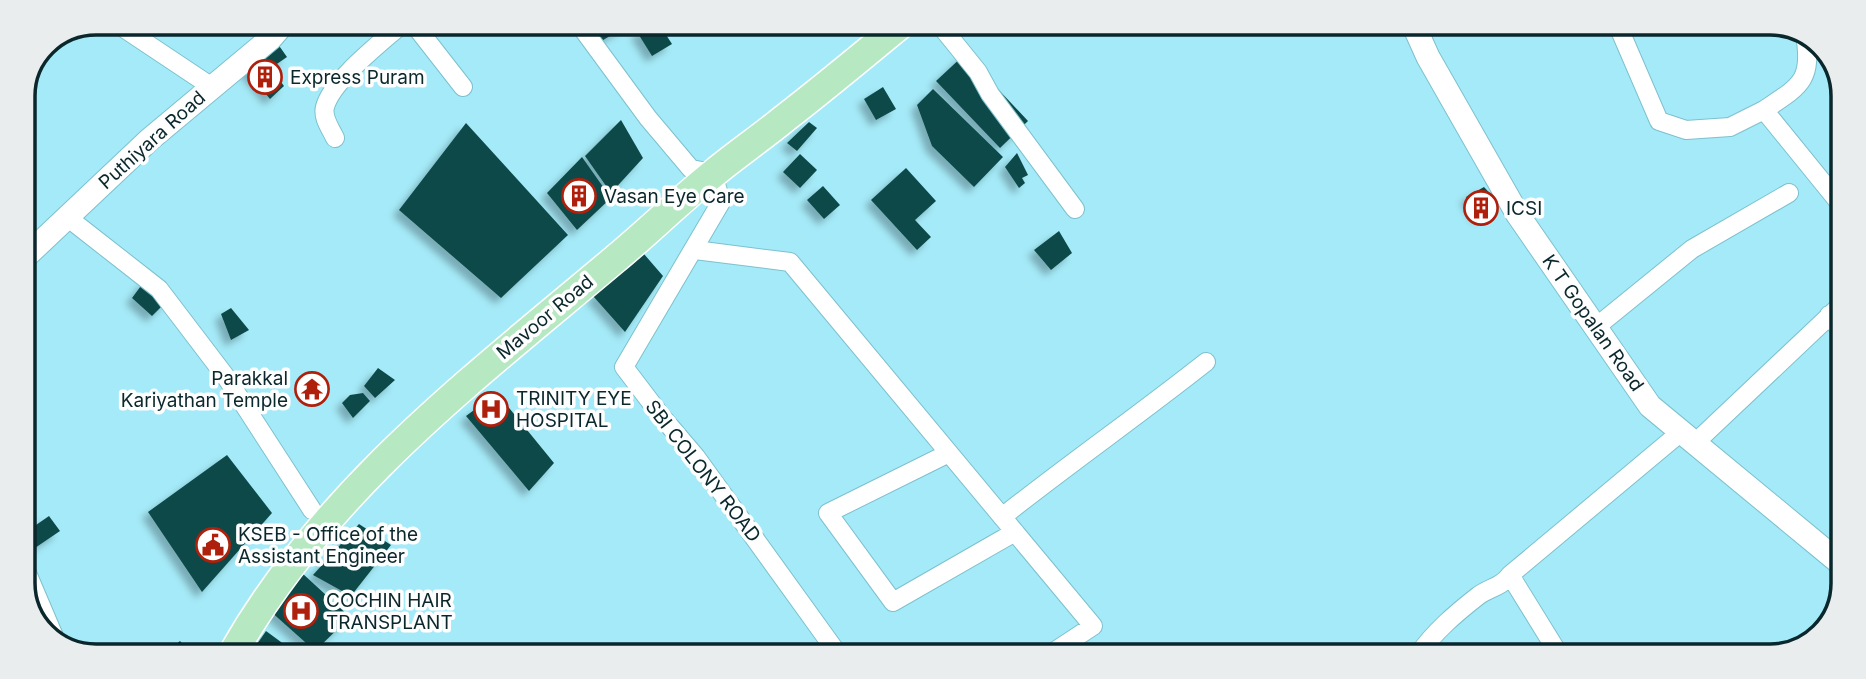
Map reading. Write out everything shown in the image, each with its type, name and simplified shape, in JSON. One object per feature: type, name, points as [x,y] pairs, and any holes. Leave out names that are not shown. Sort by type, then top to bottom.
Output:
[{"type":"main road","name":"Mavoor Road","points":[[219,644],[240,607],[285,543],[312,510],[390,430],[425,397],[604,246],[702,171],[861,35]]},
{"type":"main road","name":"Mavoor Road","points":[[238,644],[253,617],[298,554],[401,442],[481,370],[615,259],[702,171],[786,118],[887,35]]},
{"type":"street","points":[[134,35],[212,87]]},
{"type":"street","name":"Puthiyara Road","points":[[35,248],[149,140],[274,35]]},
{"type":"street","points":[[335,138],[326,119],[325,108],[352,69],[390,35]]},
{"type":"street","points":[[422,35],[463,87]]},
{"type":"street","points":[[587,35],[641,109],[702,171]]},
{"type":"street","points":[[948,35],[978,72],[989,94],[1075,209]]},
{"type":"street","name":"K T Gopalan Road","points":[[1418,35],[1518,215],[1650,406],[1831,556]]},
{"type":"street","points":[[1622,35],[1659,121],[1686,130],[1730,127],[1764,110],[1797,88],[1809,61],[1807,48]]},
{"type":"street","points":[[1764,110],[1831,192]]},
{"type":"street","name":"SBI COLONY ROAD","points":[[702,171],[721,202],[624,367],[696,457],[831,644]]},
{"type":"street","points":[[1596,327],[1692,250],[1789,193]]},
{"type":"street","points":[[67,217],[159,289],[226,377],[312,510]]},
{"type":"street","points":[[695,250],[790,262],[1093,626],[1066,644]]},
{"type":"street","points":[[1426,644],[1433,634],[1481,594],[1503,584],[1510,575],[1688,438],[1831,313]]},
{"type":"street","points":[[1002,517],[1206,362]]},
{"type":"street","points":[[949,453],[828,513],[893,602],[1015,532]]},
{"type":"street","points":[[1510,575],[1553,644]]},
{"type":"building","points":[[596,35],[611,35],[600,42]]},
{"type":"building","points":[[639,35],[666,35],[672,44],[652,56]]},
{"type":"building","name":"Express Puram","points":[[275,40],[287,57],[271,68],[284,86],[270,99],[244,67]]},
{"type":"building","points":[[965,54],[1028,121],[1000,148],[936,81]]},
{"type":"building","points":[[883,87],[896,109],[876,120],[864,99]]},
{"type":"building","points":[[933,89],[1003,157],[974,187],[932,146],[917,105]]},
{"type":"building","points":[[621,120],[643,158],[611,193],[585,156]]},
{"type":"building","points":[[809,122],[817,128],[797,151],[787,143]]},
{"type":"building","points":[[466,123],[568,235],[501,298],[399,210]]},
{"type":"building","points":[[1017,153],[1028,175],[1022,178],[1025,183],[1019,188],[1005,167]]},
{"type":"building","points":[[800,154],[817,170],[800,188],[783,172]]},
{"type":"building","name":"Vasan Eye Care","points":[[582,157],[611,198],[577,230],[547,193]]},
{"type":"building","points":[[906,168],[936,201],[915,220],[931,237],[917,250],[871,200]]},
{"type":"building","points":[[823,186],[840,205],[824,219],[807,200]]},
{"type":"building","name":"ICSI","points":[[1484,187],[1496,200],[1479,217],[1466,197]]},
{"type":"building","points":[[1059,231],[1072,253],[1051,270],[1034,250]]},
{"type":"building","points":[[644,254],[663,276],[625,332],[593,296]]},
{"type":"building","points":[[146,279],[167,301],[152,316],[132,298]]},
{"type":"building","points":[[231,308],[249,330],[231,340],[221,314]]},
{"type":"building","points":[[378,368],[395,380],[375,398],[364,386]]},
{"type":"building","points":[[363,393],[370,401],[353,418],[342,403],[350,395]]},
{"type":"building","points":[[497,393],[554,463],[529,491],[466,416]]},
{"type":"building","points":[[227,455],[272,513],[202,592],[148,512]]},
{"type":"building","points":[[49,516],[60,531],[35,548],[35,526]]},
{"type":"building","points":[[359,524],[391,545],[351,596],[313,575]]},
{"type":"building","points":[[302,573],[350,617],[322,644],[307,644],[269,610]]},
{"type":"building","points":[[266,631],[284,644],[257,644]]},
{"type":"place","name":"Express Puram","points":[[265,77]]},
{"type":"place","name":"Vasan Eye Care","points":[[579,196]]},
{"type":"place","name":"ICSI","points":[[1481,208]]},
{"type":"place","name":"Parakkal Kariyathan Temple","points":[[312,389]]},
{"type":"place","name":"TRINITY EYE HOSPITAL","points":[[491,409]]},
{"type":"place","name":"KSEB - Office of the Assistant Engineer","points":[[213,545]]},
{"type":"place","name":"COCHIN HAIR TRANSPLANT","points":[[301,611]]}]
